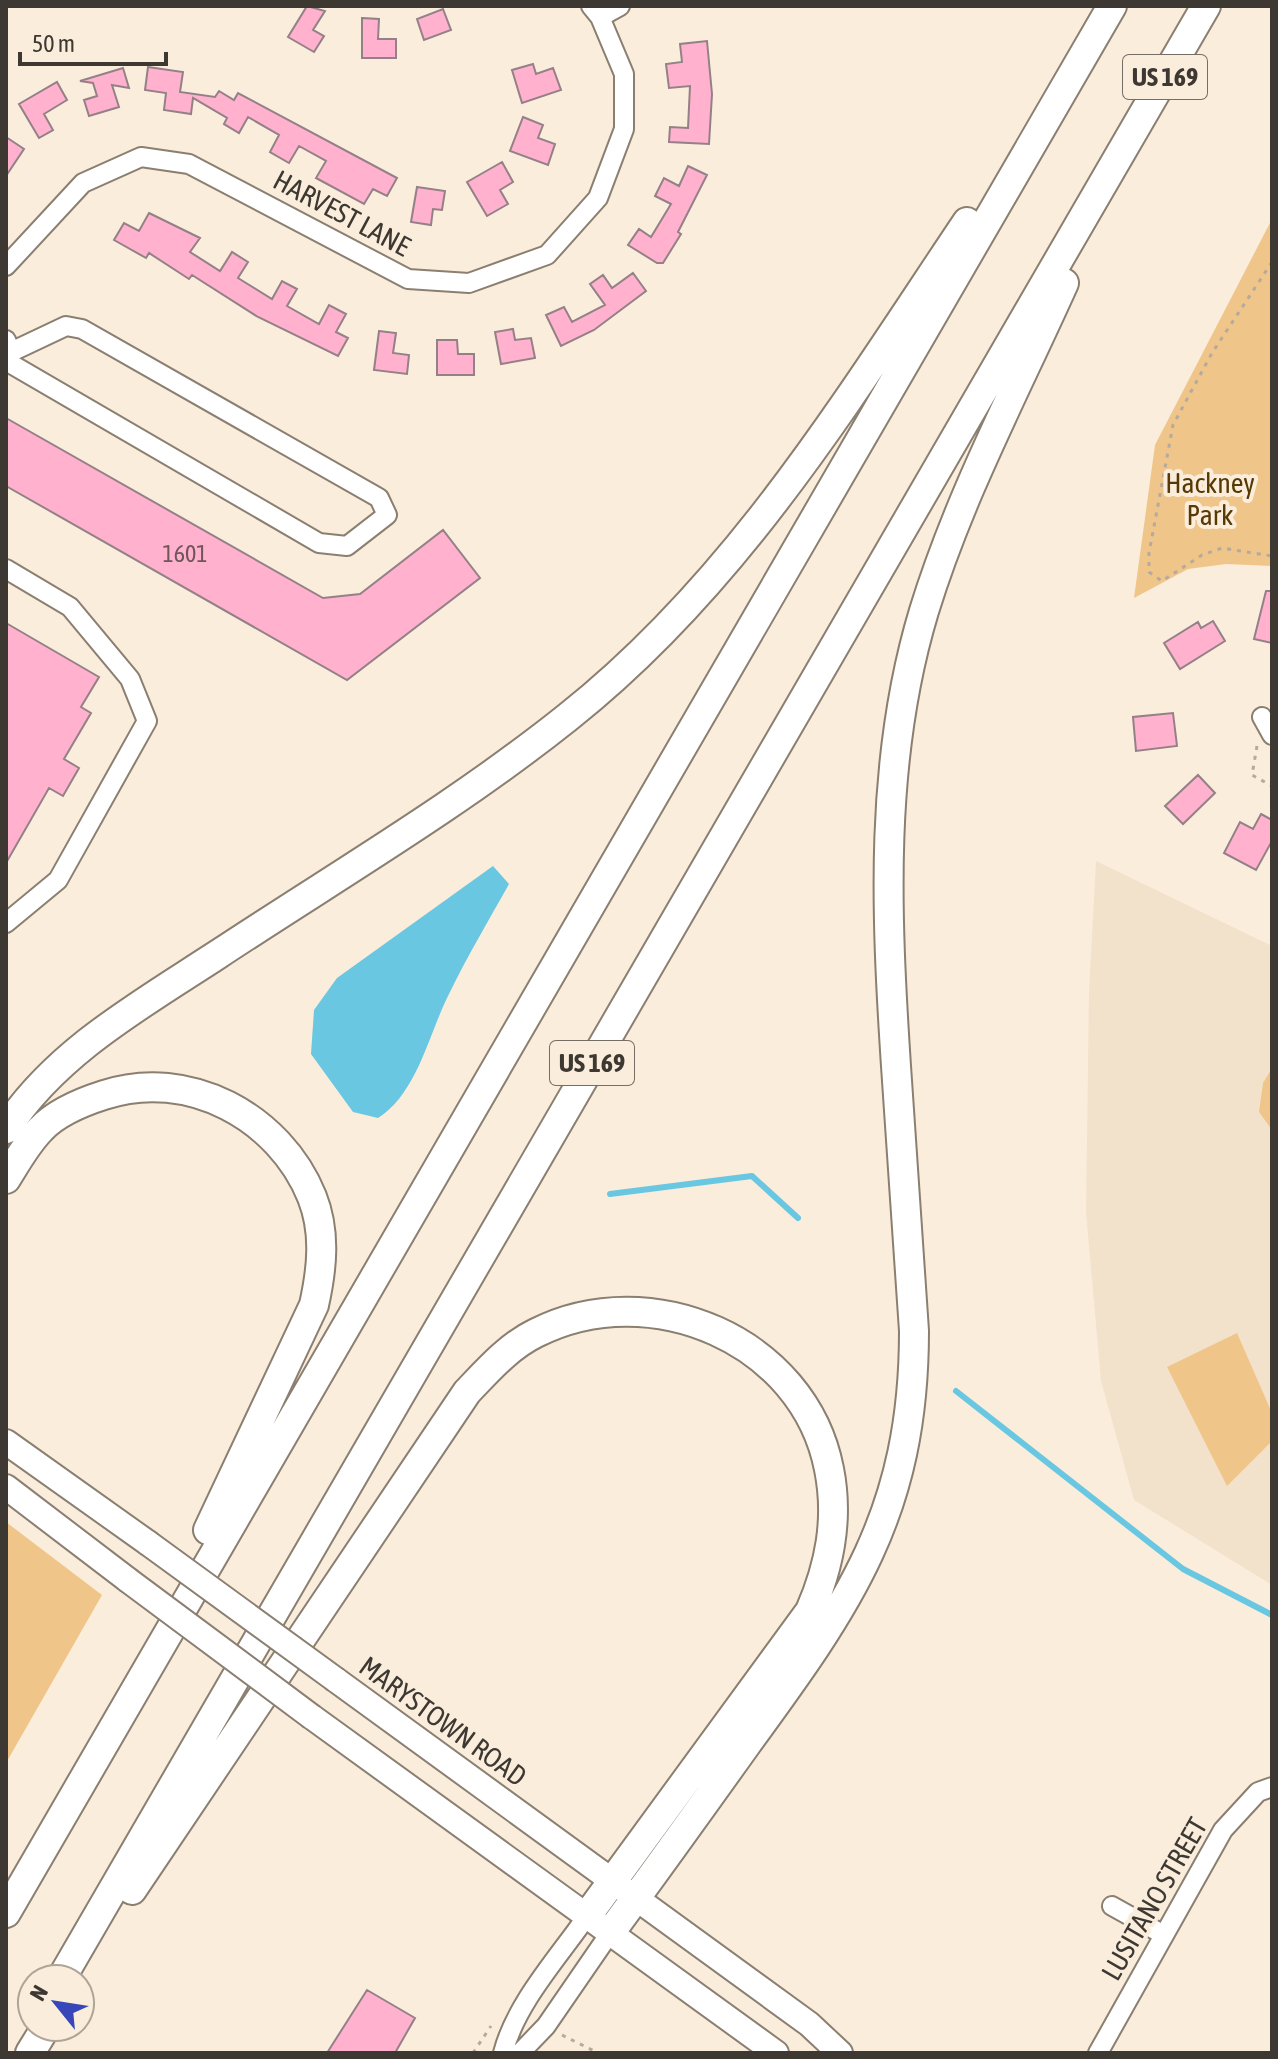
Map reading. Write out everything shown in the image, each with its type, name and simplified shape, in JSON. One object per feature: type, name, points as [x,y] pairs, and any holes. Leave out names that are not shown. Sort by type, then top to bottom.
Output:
[{"type":"highway","name":"US 169","points":[[6,1913],[1112,6]]},
{"type":"highway","name":"US 169","points":[[70,1963],[1206,6]]},
{"type":"highway","points":[[6,1129],[49,1078],[122,1017],[506,765],[629,664],[720,570],[773,507],[978,205],[1044,124]]},
{"type":"highway","points":[[598,1924],[636,1898],[839,1615],[866,1563],[897,1482],[914,1383],[914,1331],[887,912],[890,813],[898,737],[924,613],[944,553],[991,439],[1124,147]]},
{"type":"highway","points":[[6,1179],[41,1129],[78,1103],[121,1089],[161,1086],[194,1092],[225,1104],[277,1140],[298,1169],[313,1199],[320,1235],[322,1268],[314,1305],[302,1336],[91,1767]]},
{"type":"highway","points":[[87,1963],[135,1885],[467,1392],[497,1360],[534,1333],[573,1317],[613,1310],[660,1312],[704,1323],[741,1343],[774,1369],[800,1402],[829,1466],[834,1502],[833,1536],[824,1578],[810,1611],[613,1881],[598,1924]]},
{"type":"main road","name":"MARYSTOWN ROAD","points":[[6,1442],[809,2024],[840,2053]]},
{"type":"main road","points":[[6,1487],[312,1717],[776,2053]]},
{"type":"street","points":[[596,12],[620,6]]},
{"type":"street","name":"HARVEST LANE","points":[[6,266],[83,183],[141,157],[189,164],[408,279],[469,283],[547,255],[598,198],[624,129],[624,74],[596,12]]},
{"type":"street","points":[[66,326],[82,329],[379,498],[387,515],[347,546],[319,543],[7,352],[66,326]]},
{"type":"street","points":[[6,569],[70,607],[130,679],[147,721],[58,880],[6,923]]},
{"type":"street","points":[[1262,717],[1272,735]]},
{"type":"street","name":"LUSITANO STREET","points":[[1098,2053],[1223,1830],[1258,1792],[1272,1787]]},
{"type":"street","points":[[1112,1906],[1164,1935]]},
{"type":"street","points":[[503,2053],[508,2035],[522,2010],[598,1924]]},
{"type":"street","points":[[520,2053],[546,2026],[598,1924]]},
{"type":"path","points":[[1272,262],[1212,353],[1173,425],[1149,553],[1149,572],[1162,581],[1202,555],[1222,548],[1272,556]]},
{"type":"path","points":[[1262,717],[1252,775],[1272,786]]},
{"type":"shaded area","points":[[1096,861],[1272,946],[1272,1585],[1134,1500],[1101,1381],[1086,1212],[1089,991]]},
{"type":"green space","name":"Hackney Park","points":[[1272,219],[1272,566],[1226,564],[1188,569],[1134,598],[1155,445]]},
{"type":"green space","points":[[1272,1068],[1272,1130],[1259,1112],[1263,1083]]},
{"type":"green space","points":[[1237,1333],[1272,1413],[1272,1441],[1227,1486],[1167,1367]]},
{"type":"green space","points":[[6,1522],[102,1595],[6,1763]]},
{"type":"water","points":[[493,866],[509,884],[450,992],[413,1078],[392,1107],[378,1118],[353,1112],[311,1054],[314,1010],[337,978]]},
{"type":"building","points":[[307,6],[325,11],[313,30],[324,36],[314,52],[288,37]]},
{"type":"building","points":[[443,9],[451,30],[424,40],[417,19]]},
{"type":"building","points":[[362,18],[379,19],[378,39],[396,39],[396,58],[362,58]]},
{"type":"building","points":[[707,41],[712,94],[709,144],[669,142],[670,127],[688,128],[690,86],[669,88],[666,64],[682,62],[680,44]]},
{"type":"building","points":[[533,64],[536,74],[553,68],[561,90],[522,103],[512,70]]},
{"type":"building","points":[[148,67],[183,72],[180,92],[215,97],[219,91],[234,100],[238,93],[397,178],[387,196],[373,189],[364,204],[316,178],[326,161],[299,146],[289,163],[270,152],[279,135],[248,117],[239,133],[224,124],[227,118],[193,98],[191,114],[164,110],[166,93],[145,90]]},
{"type":"building","points":[[123,68],[129,88],[112,85],[119,107],[89,116],[84,100],[97,96],[93,83],[80,81]]},
{"type":"building","points":[[57,82],[67,100],[44,114],[53,130],[39,138],[19,104]]},
{"type":"building","points":[[523,117],[543,125],[538,138],[555,144],[548,165],[510,151]]},
{"type":"building","points":[[6,137],[24,149],[6,176]]},
{"type":"building","points":[[502,162],[513,182],[500,190],[508,204],[487,216],[467,182]]},
{"type":"building","points":[[688,166],[707,175],[678,232],[681,234],[663,263],[657,263],[628,245],[639,229],[651,237],[671,204],[655,196],[664,178],[679,186]]},
{"type":"building","points":[[417,187],[445,191],[442,210],[433,209],[431,225],[411,222]]},
{"type":"building","points":[[149,213],[200,238],[190,252],[220,271],[232,252],[248,262],[238,278],[272,299],[282,281],[297,289],[287,306],[319,324],[329,305],[346,314],[336,332],[348,338],[338,356],[258,317],[192,275],[189,279],[149,253],[146,258],[114,240],[124,223],[139,231]]},
{"type":"building","points":[[633,273],[646,291],[594,330],[561,346],[546,315],[564,307],[572,322],[605,305],[590,284],[603,275],[612,288]]},
{"type":"building","points":[[513,329],[515,340],[531,338],[535,358],[501,364],[495,332]]},
{"type":"building","points":[[379,331],[396,333],[393,353],[409,355],[407,374],[374,370]]},
{"type":"building","points":[[437,340],[457,340],[458,354],[474,354],[474,375],[437,375]]},
{"type":"building","points":[[6,418],[323,598],[360,594],[443,530],[480,578],[347,680],[6,486]]},
{"type":"building","points":[[1266,591],[1272,591],[1272,643],[1254,639]]},
{"type":"building","points":[[1213,621],[1225,641],[1180,669],[1164,643],[1198,622],[1201,628]]},
{"type":"building","points":[[6,623],[99,677],[81,707],[91,713],[64,759],[79,768],[63,796],[49,788],[6,863]]},
{"type":"building","points":[[1173,713],[1177,746],[1136,751],[1133,717]]},
{"type":"building","points":[[1198,775],[1215,793],[1183,824],[1165,806]]},
{"type":"building","points":[[1261,814],[1272,820],[1272,841],[1256,870],[1224,853],[1240,822],[1253,829]]},
{"type":"building","points":[[367,1990],[415,2018],[395,2053],[327,2053]]},
{"type":"waterway","points":[[610,1194],[752,1176],[798,1218]]},
{"type":"waterway","points":[[956,1391],[1183,1569],[1272,1615]]}]
